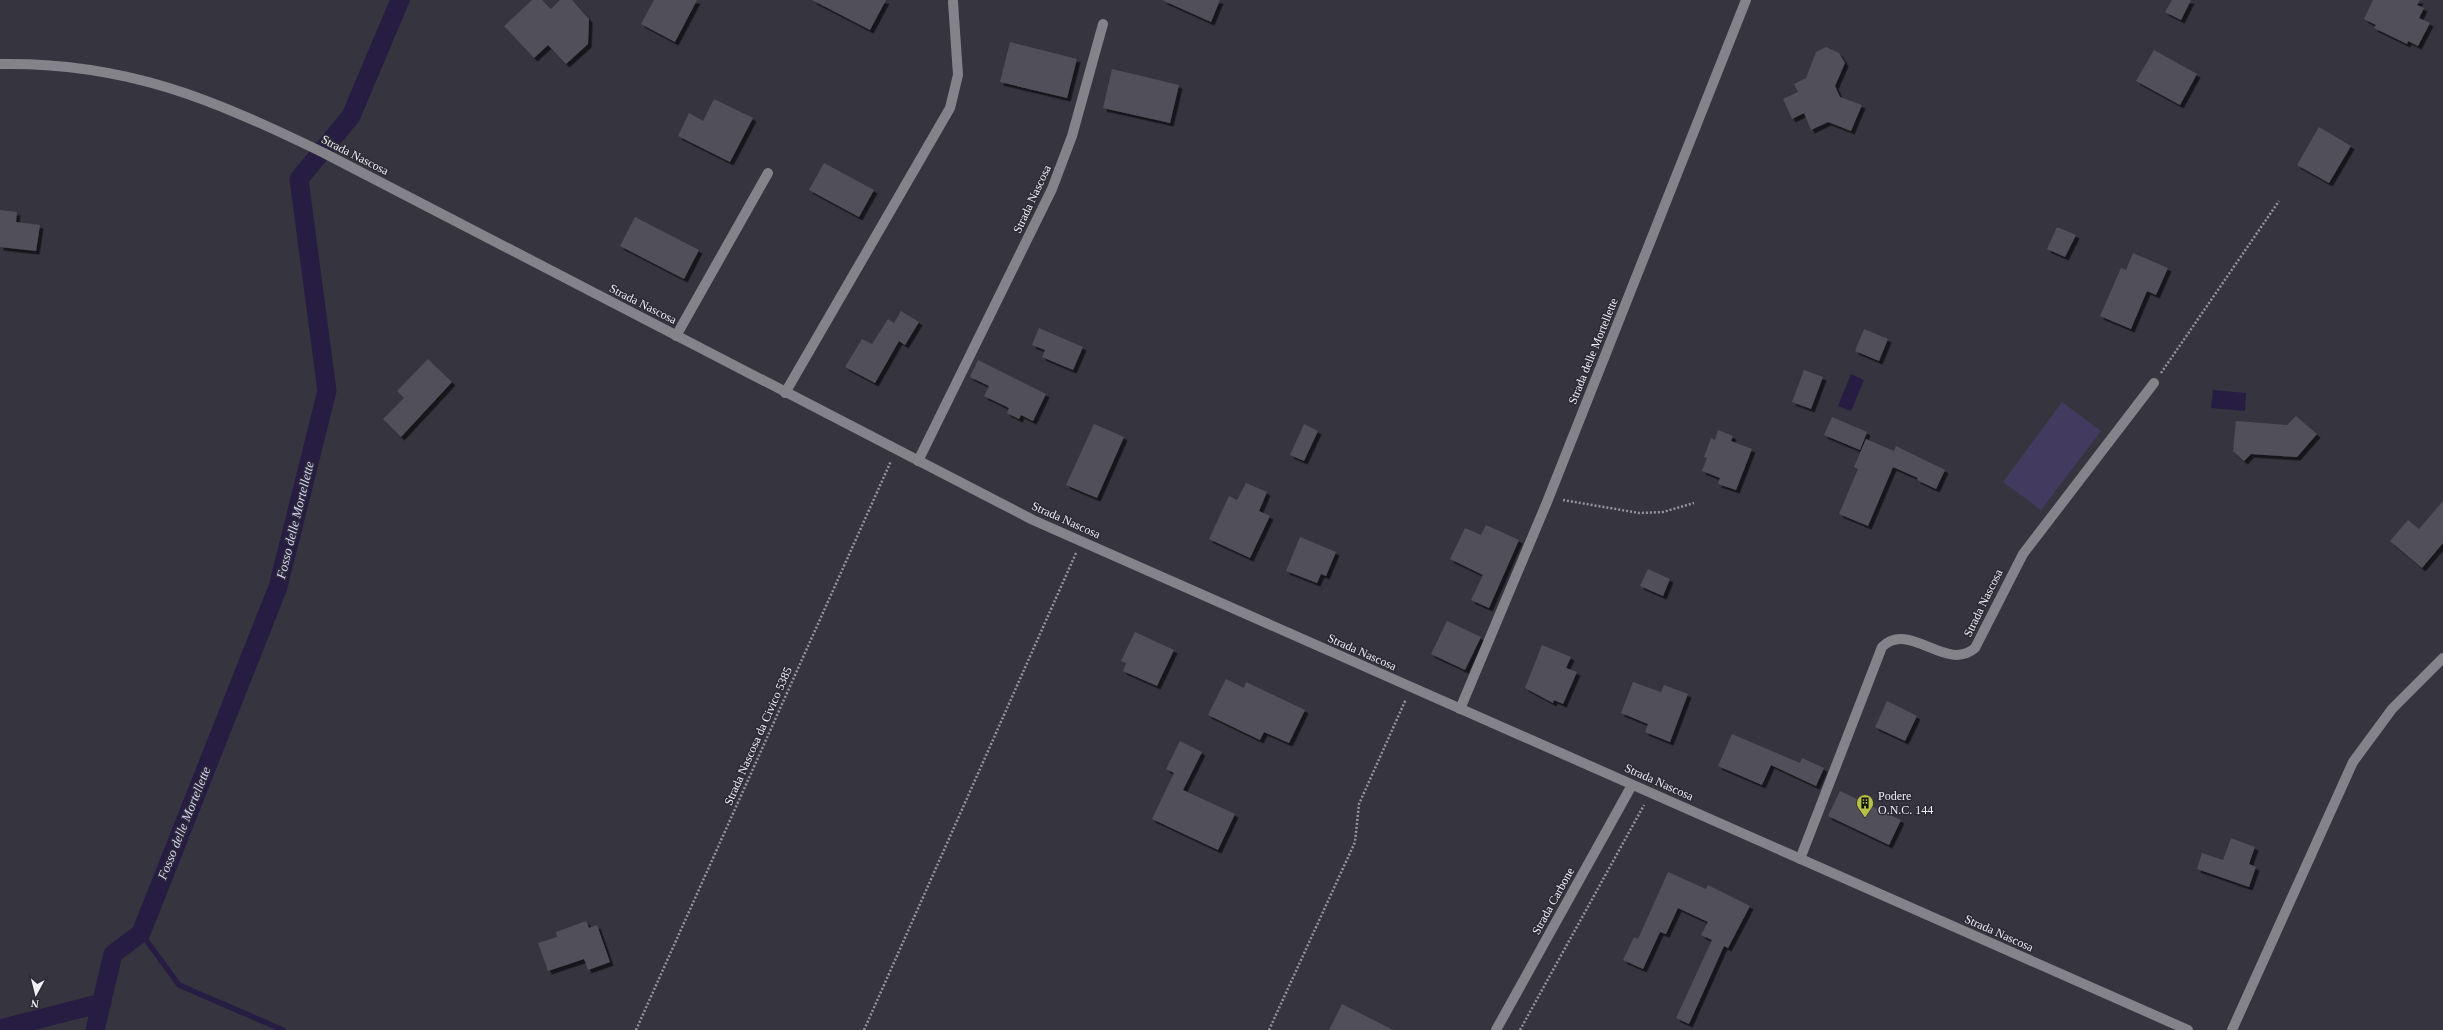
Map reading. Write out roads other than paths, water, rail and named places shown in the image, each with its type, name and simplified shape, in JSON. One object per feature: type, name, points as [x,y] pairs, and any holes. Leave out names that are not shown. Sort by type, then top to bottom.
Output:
[{"type":"street","name":"Strada delle Mortellette","points":[[1460,709],[1547,502],[1746,0]]},
{"type":"street","points":[[786,393],[950,108],[958,75],[953,2]]},
{"type":"street","name":"Strada Nascosa","points":[[918,461],[1052,189],[1072,136],[1103,24]]},
{"type":"street","name":"Strada Nascosa","points":[[0,64],[80,67],[152,82],[221,105],[308,146],[1006,507],[1411,688],[2188,1030]]},
{"type":"street","name":"Strada Nascosa","points":[[676,336],[768,173]]},
{"type":"street","name":"Strada Nascosa","points":[[1800,859],[1882,647],[1892,640],[1898,639],[1911,641],[1950,655],[1967,654],[1974,648],[2023,554],[2154,383]]},
{"type":"street","points":[[2232,1030],[2353,762],[2392,709],[2443,658]]},
{"type":"street","name":"Strada Carbone","points":[[1496,1030],[1632,785]]},
{"type":"waterway","name":"Fosso delle Mortellette","points":[[95,1030],[113,954],[141,933],[278,587],[327,391],[299,179],[351,116],[400,0]]},
{"type":"waterway","points":[[141,933],[179,985],[283,1030]]},
{"type":"waterway","points":[[0,1029],[102,1003]]},
{"type":"place","name":"Podere O.N.C. 144","points":[[1865,818]]}]
